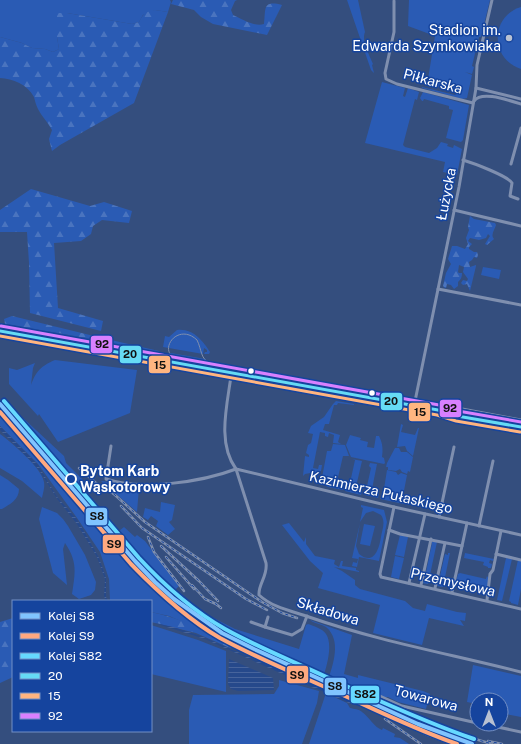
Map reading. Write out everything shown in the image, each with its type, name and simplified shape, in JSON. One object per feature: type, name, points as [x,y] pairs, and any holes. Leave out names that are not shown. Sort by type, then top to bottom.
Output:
[{"type":"main road","points":[[0,331],[438,410],[457,416]]},
{"type":"main road","points":[[0,336],[413,411],[457,416],[521,427]]},
{"type":"street","name":"Piłkarska","points":[[394,1],[394,32],[385,73],[386,79],[397,84],[474,103],[477,65],[492,0]]},
{"type":"street","points":[[476,88],[521,99]]},
{"type":"street","points":[[474,103],[479,97],[486,96],[521,104]]},
{"type":"street","name":"Łużycka","points":[[413,411],[474,103]]},
{"type":"street","points":[[511,164],[521,128]]},
{"type":"street","points":[[463,160],[491,169],[511,180],[510,196],[518,199]]},
{"type":"street","points":[[454,210],[521,226]]},
{"type":"street","points":[[438,289],[521,306]]},
{"type":"street","points":[[111,446],[106,480],[118,484],[189,482],[236,469],[230,460],[226,448],[225,435],[232,372]]},
{"type":"street","points":[[439,517],[454,447]]},
{"type":"street","points":[[479,526],[492,461]]},
{"type":"street","name":"Kazimierza Pułaskiego","points":[[236,469],[467,524],[521,534]]},
{"type":"street","name":"Składowa","points":[[236,469],[266,563],[266,575],[259,591],[259,595],[276,606],[307,616],[390,640],[521,672]]},
{"type":"street","points":[[394,507],[389,530],[408,536],[431,539],[462,546]]},
{"type":"street","points":[[409,583],[425,514]]},
{"type":"street","points":[[452,592],[467,524]]},
{"type":"street","name":"Przemysłowa","points":[[389,530],[380,576],[521,609]]},
{"type":"street","points":[[487,600],[490,574],[493,570],[500,531]]},
{"type":"street","points":[[420,585],[431,539]]},
{"type":"street","points":[[435,588],[445,543]]},
{"type":"street","points":[[496,554],[521,560]]},
{"type":"street","points":[[251,622],[294,635],[303,627],[307,616]]},
{"type":"street","points":[[265,627],[268,617]]},
{"type":"street","name":"Towarowa","points":[[371,692],[402,706],[469,721]]},
{"type":"street","points":[[509,729],[521,732]]},
{"type":"green space","points":[[0,0],[170,0],[171,2],[168,12],[155,10],[143,15],[139,22],[132,24],[67,13],[57,13],[57,37],[59,49],[53,52],[45,49],[32,48],[22,43],[0,37]]},
{"type":"green space","points":[[173,0],[237,0],[235,1],[231,10],[233,15],[248,22],[260,25],[264,24],[265,10],[268,5],[282,5],[267,35],[213,24],[201,17],[194,10],[171,4]]},
{"type":"green space","points":[[347,0],[358,0],[365,32],[364,40],[373,64],[374,73],[371,70]]},
{"type":"green space","points":[[409,0],[490,0],[481,37],[479,37],[472,66],[474,67],[472,74],[465,72],[472,75],[467,98],[462,99],[422,88],[455,95],[461,90],[427,85],[435,36],[408,26]]},
{"type":"green space","name":"Stadion im. Edwarda Szymkowiaka","points":[[521,7],[521,69],[511,64],[504,56],[499,47],[498,38],[499,28],[504,19],[511,12]]},
{"type":"green space","points":[[155,10],[168,12],[134,103],[52,151],[49,139],[52,130],[40,112],[31,92],[19,83],[0,78],[0,37],[22,43],[32,48],[45,49],[53,52],[59,49],[57,37],[57,13],[67,13],[132,24],[139,22],[143,15],[147,12]]},
{"type":"green space","points":[[382,82],[405,88],[403,96],[405,97],[408,88],[419,92],[417,100],[415,99],[403,145],[405,147],[429,153],[437,148],[441,142],[448,144],[447,146],[453,148],[454,145],[462,149],[457,175],[443,172],[445,162],[365,143]]},
{"type":"green space","points":[[423,92],[469,105],[463,140],[461,142],[446,138],[453,110],[449,109],[449,106],[424,99],[422,101],[420,98]]},
{"type":"green space","points":[[31,189],[90,206],[104,202],[132,211],[129,223],[102,220],[93,226],[91,234],[81,241],[54,243],[58,308],[103,321],[101,331],[30,313],[27,232],[0,232],[0,210]]},
{"type":"green space","points":[[470,216],[474,219],[495,223],[496,225],[492,236],[494,239],[487,245],[485,244],[490,236],[488,234],[486,238],[479,240],[470,238],[468,241],[472,244],[469,249],[477,252],[478,255],[477,258],[474,257],[469,262],[470,267],[476,265],[470,291],[467,284],[463,285],[461,283],[463,280],[467,281],[468,279],[463,272],[464,267],[459,265],[458,272],[462,274],[458,282],[458,286],[454,289],[451,285],[447,284],[445,288],[443,286],[446,273],[451,264],[448,259],[452,246],[465,249],[468,244],[466,238],[469,230],[468,227]]},
{"type":"green space","points":[[483,267],[501,270],[499,279],[481,275]]},
{"type":"green space","points":[[12,316],[98,337],[98,340],[5,324],[4,319]]},
{"type":"green space","points":[[15,326],[98,340],[98,337],[159,351],[161,355],[157,357],[14,332]]},
{"type":"green space","points":[[177,330],[188,331],[197,336],[210,352],[209,354],[204,354],[207,350],[204,348],[203,354],[163,347],[165,336],[169,337]]},
{"type":"green space","points":[[171,353],[205,359],[207,361],[228,366],[226,370],[176,361],[169,355]]},
{"type":"green space","points":[[55,360],[137,370],[130,413],[58,442],[39,414],[38,416],[9,384],[9,368],[17,370],[35,363],[31,385],[35,376],[40,370],[46,364]]},
{"type":"green space","points":[[336,401],[354,404],[338,403],[337,405],[334,405],[329,424],[325,424],[323,430],[340,435],[338,442],[341,444],[333,443],[334,435],[329,433],[328,437],[325,436],[325,433],[320,432],[313,468],[318,469],[319,465],[322,465],[321,471],[305,474],[303,476],[305,456],[309,457],[306,453],[308,445],[311,443],[313,434],[308,433],[311,426],[324,417]]},
{"type":"green space","points":[[8,404],[64,456],[66,463],[85,482],[80,487],[119,531],[124,527],[135,537],[137,535],[145,541],[179,586],[174,591],[200,611],[235,629],[299,649],[306,625],[308,624],[323,631],[328,638],[329,649],[328,661],[323,677],[221,628],[203,618],[185,605],[136,560],[6,406]]},
{"type":"green space","points":[[0,411],[110,541],[139,571],[172,604],[220,638],[169,616],[152,612],[152,600],[110,600],[109,579],[100,552],[38,464],[0,426]]},
{"type":"green space","points":[[401,424],[403,425],[401,432],[415,435],[419,428],[413,456],[407,451],[405,446],[397,447]]},
{"type":"green space","points":[[0,434],[26,456],[42,476],[44,488],[42,498],[22,481],[0,468]]},
{"type":"green space","points":[[350,435],[361,438],[360,440],[368,442],[367,447],[374,448],[376,436],[379,436],[383,452],[382,457],[384,458],[385,463],[351,457],[346,445]]},
{"type":"green space","points":[[333,444],[345,445],[349,456],[343,456],[336,486],[343,486],[343,490],[328,487],[321,483],[327,451],[331,451]]},
{"type":"green space","points":[[395,448],[399,448],[401,452],[407,452],[413,457],[410,472],[408,471],[407,474],[402,472],[400,469],[396,471],[388,470],[388,467],[386,467]]},
{"type":"green space","points":[[352,459],[362,461],[355,491],[360,492],[361,490],[361,495],[345,491],[347,482],[350,483],[355,460]]},
{"type":"green space","points":[[370,463],[377,464],[371,494],[379,494],[378,498],[365,495],[371,468],[369,466]]},
{"type":"green space","points":[[387,470],[396,472],[398,475],[401,473],[407,475],[402,501],[404,504],[380,499],[383,495]]},
{"type":"green space","points":[[0,475],[19,489],[16,499],[2,509],[0,509]]},
{"type":"green space","points":[[101,481],[122,486],[123,488],[139,488],[137,512]]},
{"type":"green space","points":[[161,502],[175,505],[172,520],[169,522],[175,529],[168,535],[156,526],[158,521],[151,516],[148,520],[143,517],[145,508],[160,512]]},
{"type":"green space","points":[[361,505],[384,510],[387,522],[379,561],[359,557],[357,567],[352,566],[353,562],[357,563],[358,559],[352,558],[360,523],[356,546],[359,554],[364,557],[372,557],[375,554],[383,529],[381,515],[373,511],[366,513],[360,522],[363,508]]},
{"type":"green space","points":[[42,507],[57,513],[63,519],[85,555],[96,582],[95,590],[91,595],[79,599],[72,594],[75,574],[74,562],[65,543],[63,549],[67,585],[53,573],[39,519]]},
{"type":"green space","points":[[289,523],[304,542],[306,537],[306,544],[315,556],[335,560],[334,564],[339,567],[341,561],[343,561],[342,566],[356,568],[359,572],[334,567],[355,580],[355,585],[360,589],[405,601],[413,608],[425,611],[427,604],[466,613],[465,621],[460,620],[464,626],[429,618],[422,645],[373,633],[380,605],[318,588],[323,573],[310,561],[282,525]]},
{"type":"green space","points":[[364,524],[375,526],[370,546],[360,544]]},
{"type":"green space","points":[[400,535],[408,537],[404,557],[395,555]]},
{"type":"green space","points":[[431,542],[437,542],[428,584],[422,583],[424,582]]},
{"type":"green space","points":[[448,553],[450,553],[443,587],[437,586],[440,580],[444,580],[443,577],[440,576],[445,554],[448,555]]},
{"type":"green space","points":[[465,553],[494,559],[493,561],[490,560],[489,563],[492,564],[491,568],[483,565],[484,562],[464,558]]},
{"type":"green space","points":[[395,556],[404,558],[399,579],[391,577]]},
{"type":"green space","points":[[506,558],[512,559],[502,601],[497,600]]},
{"type":"green space","points":[[518,560],[521,561],[521,589],[518,605],[509,601]]},
{"type":"green space","points":[[460,573],[486,579],[487,576],[489,579],[487,589],[481,585],[481,587],[461,580],[460,582],[456,581],[458,574]]},
{"type":"green space","points":[[152,612],[193,625],[214,635],[232,647],[230,648],[196,633],[152,622]]},
{"type":"green space","points":[[12,618],[12,677],[0,683],[0,622]]},
{"type":"green space","points":[[310,620],[352,635],[344,674],[358,678],[358,675],[423,691],[430,694],[426,709],[398,702],[388,697],[371,698],[328,680],[334,660],[334,639],[331,632],[326,627]]},
{"type":"green space","points":[[152,625],[198,640],[226,651],[226,692],[152,674]]},
{"type":"green space","points":[[473,665],[521,676],[521,717],[509,715],[509,692],[469,692],[469,702],[467,702]]},
{"type":"green space","points":[[279,680],[319,691],[317,703],[302,744],[189,744],[189,710],[193,695],[274,694],[279,686]]},
{"type":"green space","points":[[326,693],[347,703],[350,708],[361,711],[379,729],[382,730],[383,728],[395,734],[394,737],[400,738],[409,744],[309,744]]},
{"type":"shaded area","points":[[0,426],[38,465],[57,497],[76,518],[99,558],[106,578],[106,597],[108,600],[106,600],[104,596],[105,579],[97,557],[77,524],[58,500],[39,470],[0,430]]},
{"type":"shaded area","points":[[152,622],[201,636],[331,692],[358,706],[311,687],[205,639]]},
{"type":"shaded area","points":[[229,659],[273,678],[274,690],[238,691],[231,689],[228,684]]},
{"type":"tram line","points":[[521,419],[377,392],[211,364],[203,357],[197,340],[190,335],[182,334],[176,336],[169,346],[169,351],[172,356],[179,360],[402,398],[521,421]]},
{"type":"railway","points":[[79,468],[105,491]]},
{"type":"railway","points":[[104,487],[145,522],[262,602],[282,613],[297,618]]},
{"type":"railway","points":[[121,506],[142,528],[246,599],[267,610]]},
{"type":"railway","points":[[148,537],[154,552],[184,591]]},
{"type":"railway","points":[[161,546],[218,601]]},
{"type":"railway","points":[[166,557],[194,589]]},
{"type":"railway","points":[[192,585],[205,599],[221,608]]},
{"type":"railway","points":[[352,691],[421,723],[492,744]]},
{"type":"railway","points":[[337,692],[428,735],[452,744]]},
{"type":"railway","points":[[385,719],[421,744]]},
{"type":"railway","points":[[488,741],[502,744]]},
{"type":"rail line","name":"S82","points":[[4,401],[139,558],[158,578],[201,614],[225,629],[267,650],[405,712],[474,739]]},
{"type":"rail line","name":"S8","points":[[0,404],[135,561],[174,599],[222,633],[254,649],[418,724],[472,744]]},
{"type":"rail line","name":"S9","points":[[0,412],[131,564],[162,595],[184,614],[220,638],[262,659],[410,725],[457,744]]},
{"type":"transit line","name":"92","points":[[1,326],[439,405],[458,411],[521,422]]},
{"type":"transit line","name":"20","points":[[0,331],[438,410],[457,416],[521,427]]},
{"type":"transit line","name":"15","points":[[0,336],[437,415],[456,421],[520,432]]},
{"type":"place","name":"Stadion im. Edwarda Szymkowiaka","points":[[509,38]]},
{"type":"place","name":"Bytom Karb Wąskotorowy","points":[[71,479]]}]
